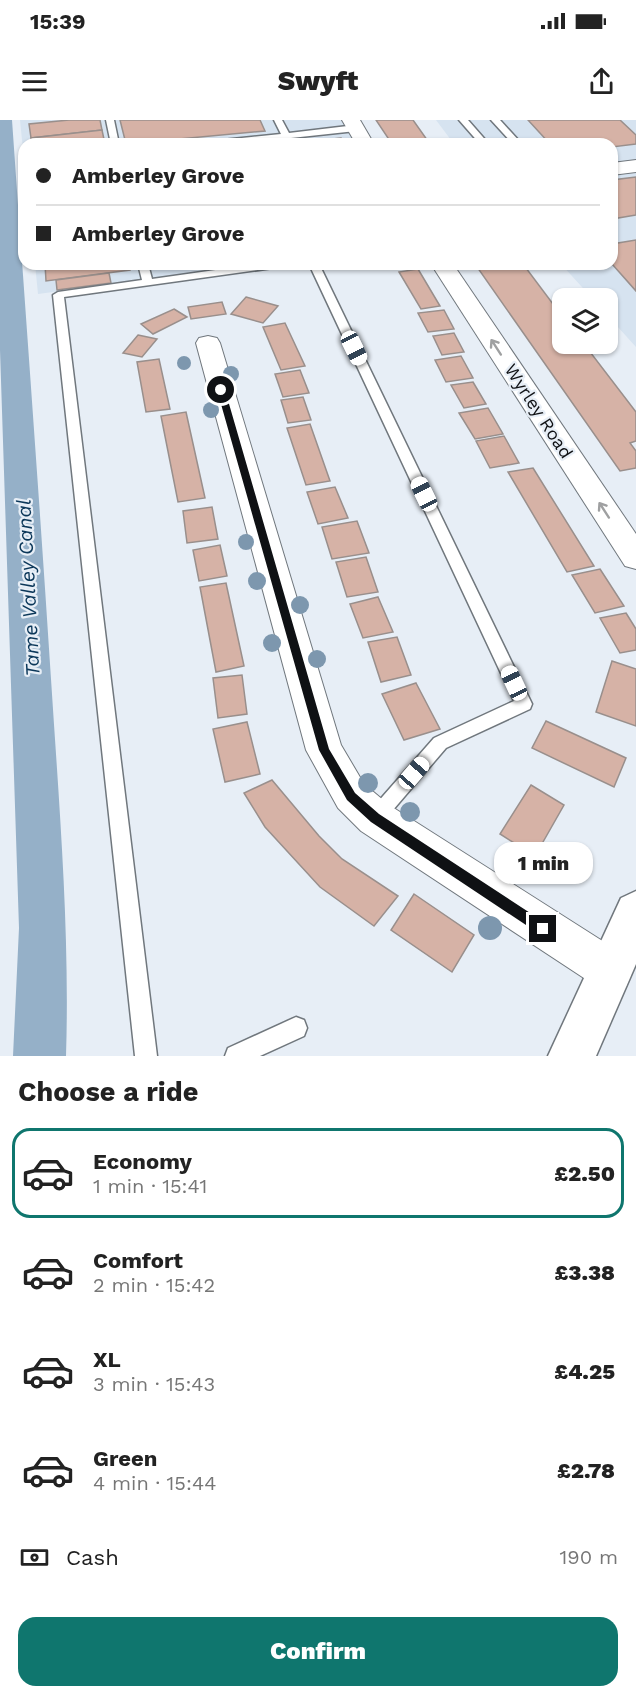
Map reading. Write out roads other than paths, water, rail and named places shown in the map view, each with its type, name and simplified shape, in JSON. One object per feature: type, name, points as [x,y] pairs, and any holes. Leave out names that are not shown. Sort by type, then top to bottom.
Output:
[{"type":"main road","points":[[572,1056],[636,913]]},
{"type":"street","points":[[353,124],[361,138]]},
{"type":"street","points":[[618,169],[636,166]]},
{"type":"street","name":"Wyrley Road","points":[[446,270],[636,558]]},
{"type":"street","points":[[208,344],[324,750],[351,796],[375,818],[611,971]]},
{"type":"lane","points":[[110,120],[114,138]]},
{"type":"lane","points":[[278,120],[287,138]]},
{"type":"lane","points":[[463,120],[480,138]]},
{"type":"lane","points":[[495,120],[512,138]]},
{"type":"lane","points":[[296,138],[353,124]]},
{"type":"lane","points":[[145,270],[148,283]]},
{"type":"lane","points":[[146,1056],[58,295],[238,270]]},
{"type":"lane","points":[[317,270],[524,704],[440,743],[375,818]]},
{"type":"lane","points":[[236,1056],[296,1028]]},
{"type":"water","name":"Tame Valley Canal","points":[[0,120],[12,120],[18,204],[18,270],[23,270],[63,868],[66,1056],[13,1056],[19,928],[0,350]]}]
